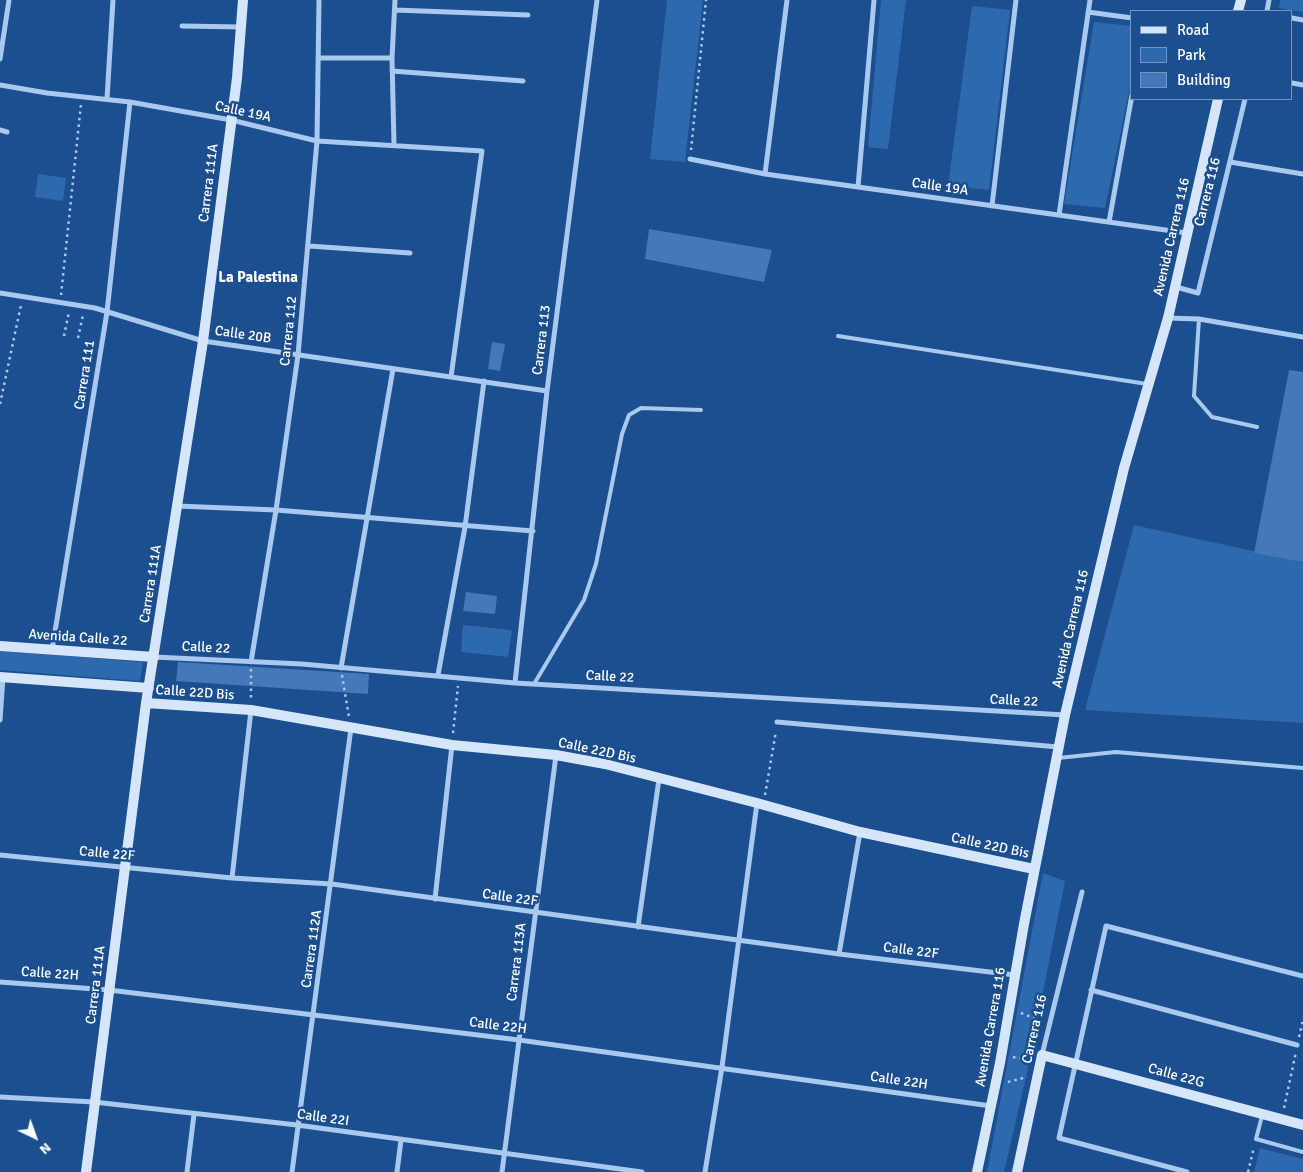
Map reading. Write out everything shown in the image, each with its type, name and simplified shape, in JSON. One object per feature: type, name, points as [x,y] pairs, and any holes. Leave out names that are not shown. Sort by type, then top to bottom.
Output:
[{"type":"street","points":[[0,59],[9,0]]},
{"type":"street","points":[[107,99],[113,0]]},
{"type":"street","name":"Carrera 111A","points":[[86,1172],[146,703],[203,341],[242,27],[243,0]]},
{"type":"street","name":"Carrera 112","points":[[251,662],[276,510],[298,355],[317,141],[319,0]]},
{"type":"street","points":[[394,144],[392,58],[395,0]]},
{"type":"street","name":"Carrera 113","points":[[516,683],[547,390],[597,0]]},
{"type":"street","points":[[765,174],[787,0]]},
{"type":"street","points":[[858,187],[874,0]]},
{"type":"street","points":[[992,206],[1016,0]]},
{"type":"street","points":[[1059,215],[1090,0]]},
{"type":"street","points":[[395,10],[528,15]]},
{"type":"street","points":[[1088,12],[1130,18]]},
{"type":"street","points":[[182,26],[242,27]]},
{"type":"street","points":[[319,58],[392,58]]},
{"type":"street","points":[[392,71],[523,82]]},
{"type":"street","name":"Calle 19A","points":[[0,85],[47,93],[130,102],[231,120],[317,141],[394,144],[482,151],[451,377]]},
{"type":"street","points":[[1109,222],[1131,100]]},
{"type":"street","name":"Avenida Carrera 116","points":[[977,1172],[1001,1056],[1034,869],[1065,715],[1124,468],[1168,318],[1218,100]]},
{"type":"street","name":"Carrera 116","points":[[1175,287],[1198,293],[1245,100]]},
{"type":"street","name":"Carrera 111","points":[[52,650],[107,312],[130,102]]},
{"type":"street","points":[[0,130],[7,132]]},
{"type":"street","name":"Calle 19A","points":[[690,160],[765,174],[1188,233]]},
{"type":"street","points":[[1230,162],[1303,174]]},
{"type":"street","points":[[309,246],[410,253]]},
{"type":"street","name":"Calle 20B","points":[[0,293],[85,306],[203,341],[547,390]]},
{"type":"street","points":[[1168,318],[1199,319],[1303,338]]},
{"type":"street","points":[[341,668],[393,368]]},
{"type":"street","points":[[438,675],[465,527],[484,382]]},
{"type":"street","points":[[178,506],[276,510],[465,527],[533,531]]},
{"type":"street","name":"Avenida Calle 22","points":[[0,646],[154,657]]},
{"type":"street","name":"Calle 22","points":[[154,657],[341,668],[516,683],[1065,715]]},
{"type":"street","points":[[0,720],[1,677],[149,688]]},
{"type":"street","name":"Calle 22D Bis","points":[[146,703],[251,710],[452,745],[556,755],[605,764],[761,804],[860,832],[1034,869]]},
{"type":"street","points":[[232,878],[251,710]]},
{"type":"street","points":[[777,722],[1058,747]]},
{"type":"street","name":"Carrera 112A","points":[[292,1172],[297,1125],[332,884],[351,728]]},
{"type":"street","points":[[435,899],[452,745]]},
{"type":"street","name":"Carrera 113A","points":[[502,1172],[556,755]]},
{"type":"street","points":[[638,927],[659,779]]},
{"type":"street","points":[[705,1172],[761,804]]},
{"type":"street","points":[[839,954],[860,832]]},
{"type":"street","name":"Calle 22F","points":[[0,855],[232,878],[332,884],[839,954],[1015,975]]},
{"type":"street","name":"Carrera 116","points":[[1017,1172],[1082,892]]},
{"type":"street","points":[[1187,1172],[1059,1138],[1106,926],[1303,976]]},
{"type":"street","name":"Calle 22H","points":[[0,982],[109,990],[519,1040],[991,1106]]},
{"type":"street","points":[[1092,990],[1298,1045]]},
{"type":"street","name":"Calle 22G","points":[[1042,1058],[1075,1063],[1303,1125]]},
{"type":"street","name":"Calle 22I","points":[[0,1097],[94,1102],[297,1125],[504,1153],[604,1170],[642,1172]]},
{"type":"street","points":[[187,1172],[194,1114]]},
{"type":"street","points":[[397,1172],[401,1140]]},
{"type":"lane","points":[[1199,319],[1194,396],[1212,417],[1257,427]]},
{"type":"lane","points":[[838,336],[1148,384]]},
{"type":"lane","points":[[534,684],[584,600],[596,564],[622,434],[629,415],[640,408],[701,410]]},
{"type":"lane","points":[[1056,758],[1116,752],[1303,768]]},
{"type":"lane","points":[[1263,1114],[1256,1139],[1303,1152]]},
{"type":"path","points":[[690,160],[706,0]]},
{"type":"path","points":[[60,302],[82,96]]},
{"type":"path","points":[[0,404],[24,296]]},
{"type":"path","points":[[64,336],[70,303]]},
{"type":"path","points":[[78,338],[85,306]]},
{"type":"path","points":[[251,662],[251,710]]},
{"type":"path","points":[[341,668],[351,728]]},
{"type":"path","points":[[452,745],[458,678]]},
{"type":"path","points":[[761,804],[777,722]]},
{"type":"path","points":[[1009,1008],[1050,1025]]},
{"type":"path","points":[[1281,1119],[1303,1020]]},
{"type":"path","points":[[1001,1056],[1042,1058]]},
{"type":"path","points":[[995,1085],[1038,1075]]},
{"type":"path","points":[[1248,1172],[1256,1139]]},
{"type":"green space","points":[[667,0],[703,0],[685,162],[650,159]]},
{"type":"green space","points":[[881,0],[906,0],[888,149],[868,147]]},
{"type":"green space","points":[[1280,0],[1303,0],[1303,12],[1279,8]]},
{"type":"green space","points":[[972,6],[1010,10],[989,190],[948,186]]},
{"type":"green space","points":[[1094,22],[1130,26],[1130,88],[1105,208],[1064,204]]},
{"type":"green space","points":[[38,174],[66,178],[63,201],[35,197]]},
{"type":"green space","points":[[1134,525],[1303,562],[1303,723],[1085,710]]},
{"type":"green space","points":[[463,625],[512,630],[508,657],[461,652]]},
{"type":"green space","points":[[0,651],[143,662],[140,681],[0,670]]},
{"type":"green space","points":[[1043,873],[1065,881],[1027,1073],[1004,1172],[987,1172]]},
{"type":"green space","points":[[1260,1148],[1303,1159],[1303,1172],[1254,1172]]},
{"type":"building","points":[[649,229],[772,250],[764,282],[645,259]]},
{"type":"building","points":[[492,342],[505,344],[500,371],[488,369]]},
{"type":"building","points":[[1289,370],[1303,372],[1303,562],[1254,553]]},
{"type":"building","points":[[466,592],[497,596],[495,614],[463,611]]},
{"type":"building","points":[[178,662],[369,674],[368,694],[176,681]]},
{"type":"district","name":"La Palestina","points":[[258,278]]}]
